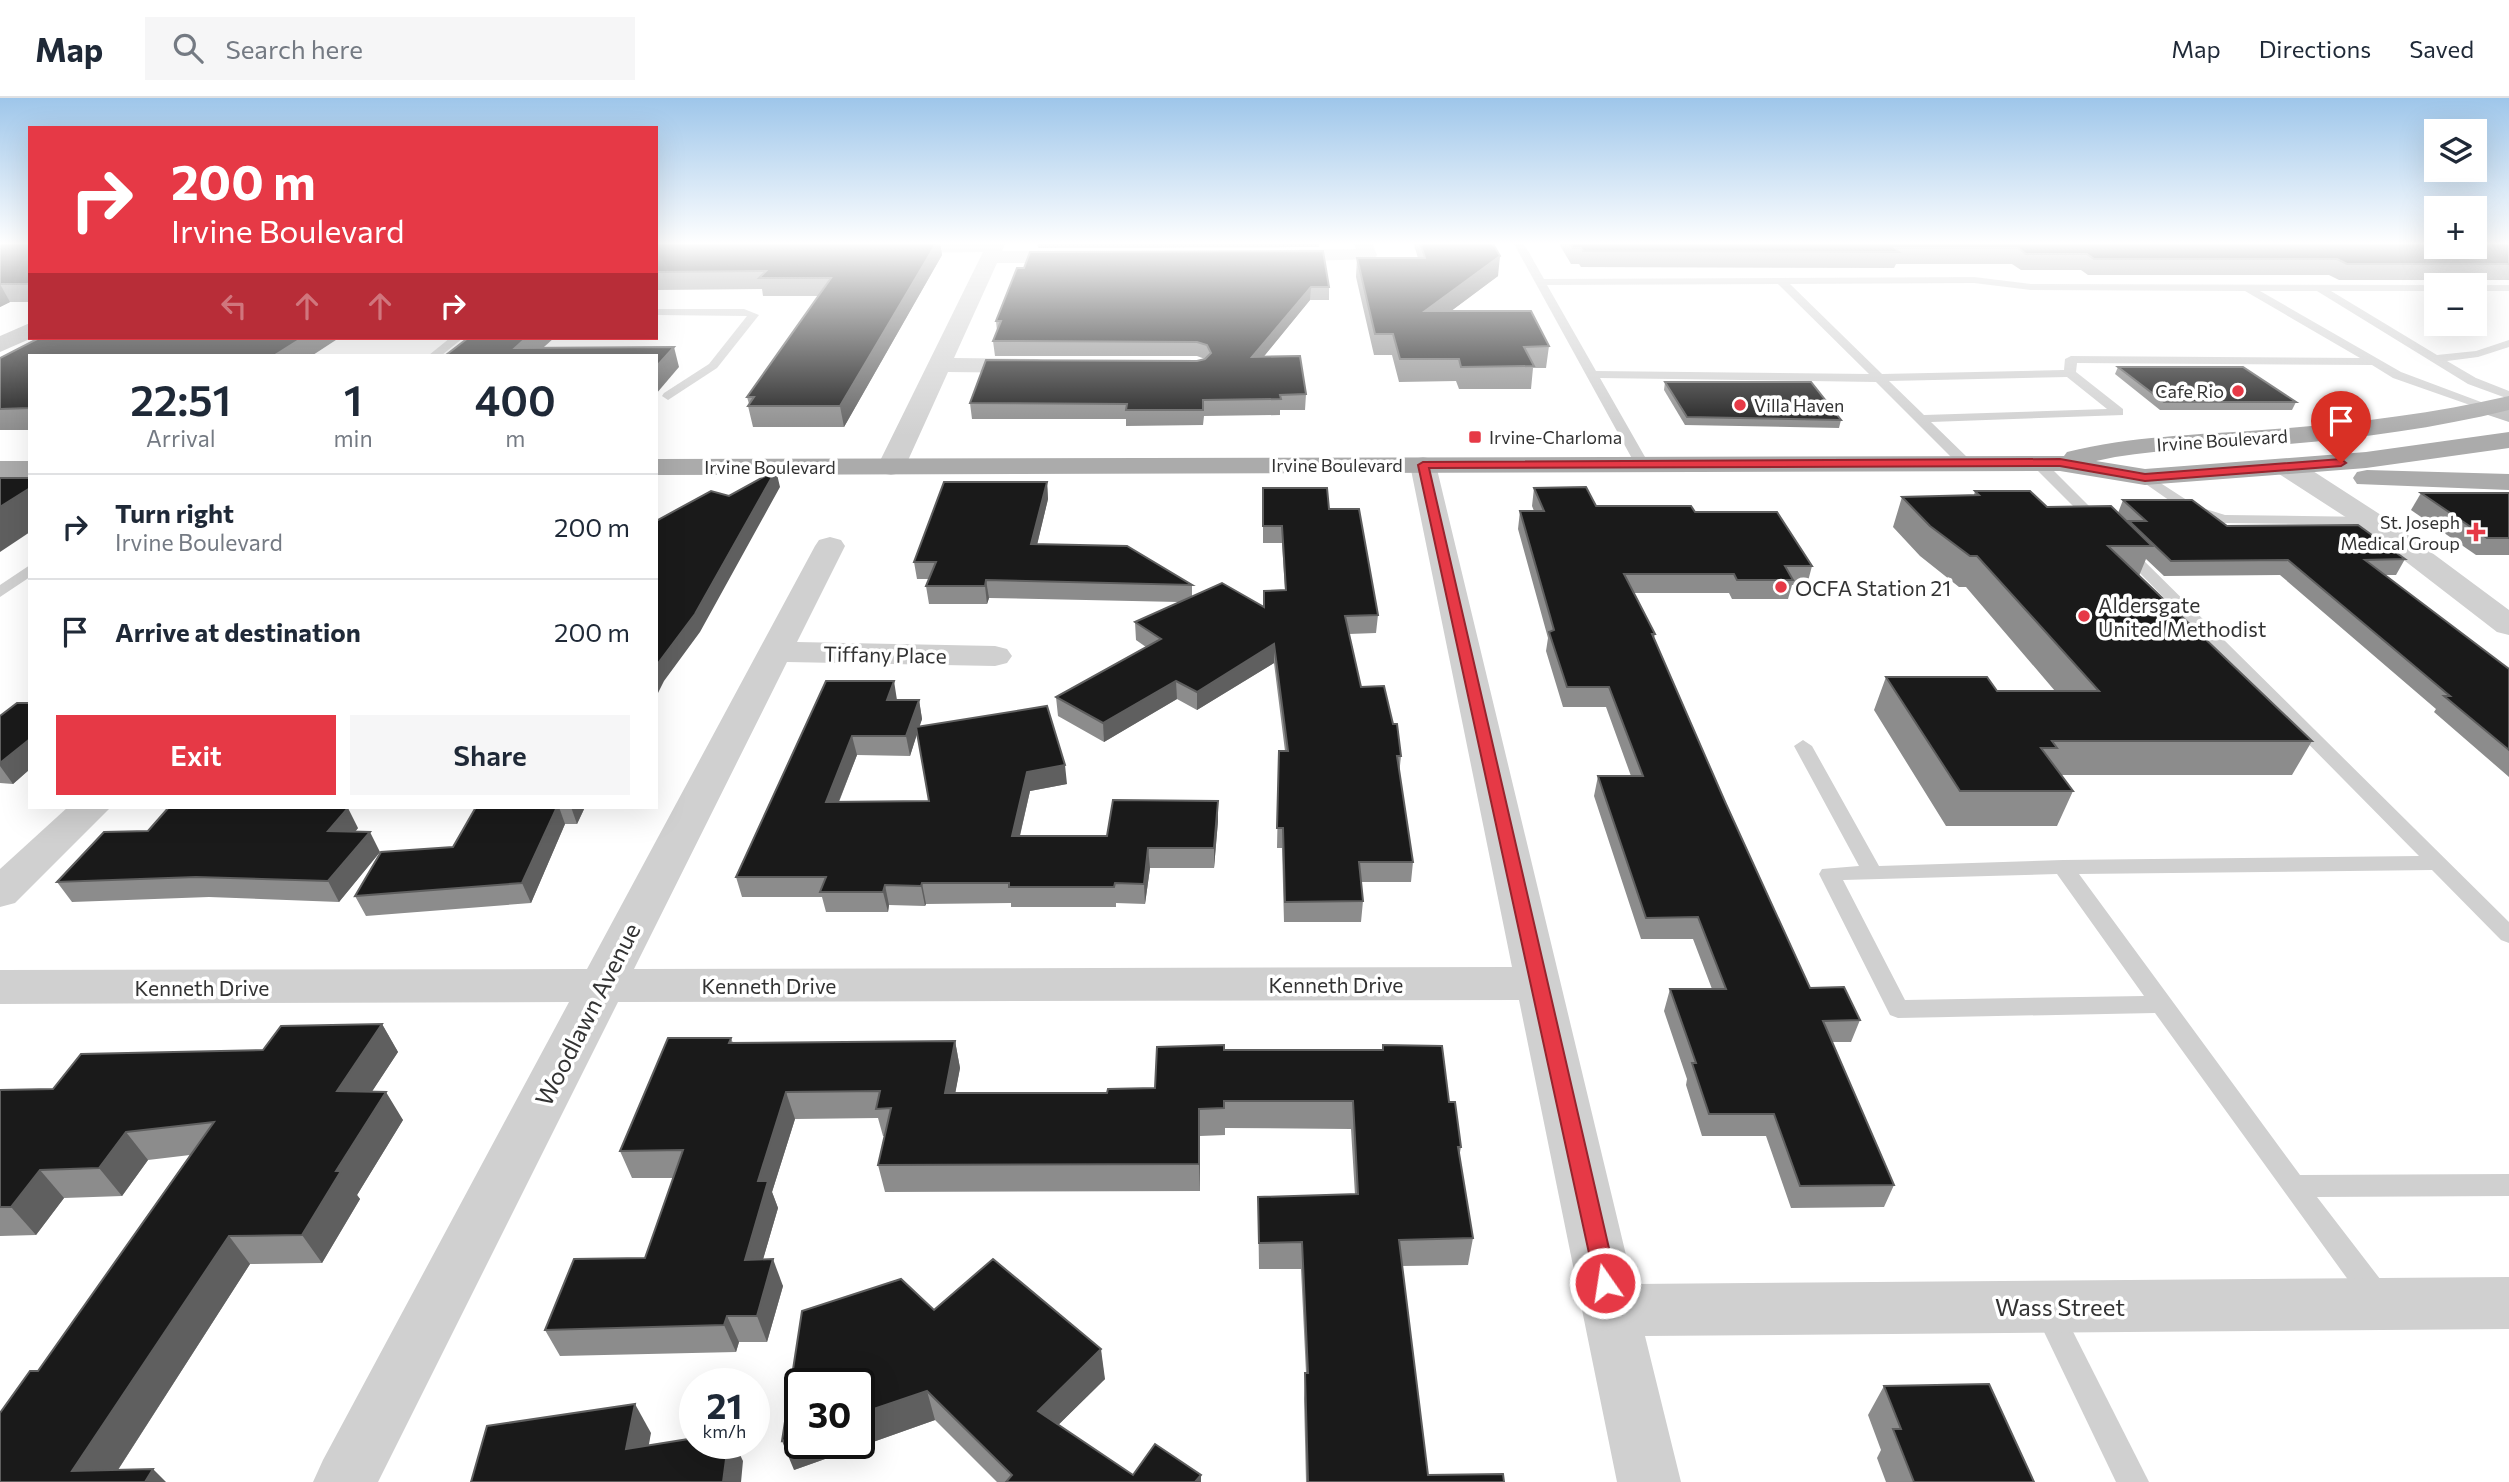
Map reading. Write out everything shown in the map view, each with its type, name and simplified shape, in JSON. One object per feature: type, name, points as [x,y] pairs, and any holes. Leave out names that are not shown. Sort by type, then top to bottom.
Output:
[{"type":"main road","points":[[0,345],[28,331]]},
{"type":"main road","name":"Irvine Boulevard","points":[[2049,463],[2109,448],[2316,433],[2504,405]]},
{"type":"main road","name":"Irvine Boulevard","points":[[658,467],[2049,463],[2145,477],[2289,468],[2509,440]]},
{"type":"main road","points":[[2289,468],[2370,479],[2509,482]]},
{"type":"main road","points":[[0,469],[28,469]]},
{"type":"street","points":[[891,467],[966,307]]},
{"type":"street","points":[[939,365],[1061,366]]},
{"type":"street","points":[[1423,465],[1649,1482]]},
{"type":"street","points":[[2289,468],[2371,521],[2504,617]]},
{"type":"street","name":"Woodlawn Avenue","points":[[345,1482],[830,546]]},
{"type":"street","name":"Tiffany Place","points":[[775,652],[995,656]]},
{"type":"street","points":[[0,893],[89,809]]},
{"type":"street","name":"Kenneth Drive","points":[[0,987],[1538,983]]},
{"type":"street","name":"Wass Street","points":[[1611,1310],[2509,1303]]},
{"type":"lane","points":[[1554,307],[1642,464]]},
{"type":"lane","points":[[1807,307],[1965,463]]},
{"type":"lane","points":[[2279,307],[2397,375],[2504,405]]},
{"type":"lane","points":[[2351,307],[2438,358],[2504,405]]},
{"type":"lane","points":[[658,312],[744,312],[754,315],[713,366],[668,396]]},
{"type":"lane","points":[[436,354],[454,340]]},
{"type":"lane","points":[[2438,358],[2477,354],[2509,343]]},
{"type":"lane","points":[[2070,373],[2071,359],[2374,362]]},
{"type":"lane","points":[[1591,374],[1878,378],[2070,373],[2119,412],[1920,419]]},
{"type":"lane","points":[[2049,463],[2509,935]]},
{"type":"lane","points":[[2145,477],[2191,509],[2224,519],[2371,521]]},
{"type":"lane","points":[[0,592],[28,571]]},
{"type":"lane","points":[[1802,746],[1873,873]]},
{"type":"lane","points":[[2162,1004],[1898,1009],[1829,874],[2063,866],[2439,863]]},
{"type":"lane","points":[[2063,866],[2293,1186],[2382,1304]]},
{"type":"lane","points":[[2293,1186],[2509,1185]]},
{"type":"lane","points":[[2046,1306],[2133,1482]]},
{"type":"building","points":[[811,307],[899,307],[840,406],[748,406],[754,397],[747,397]]},
{"type":"building","points":[[1002,307],[1294,307],[1252,357],[1300,356],[1306,394],[1280,395],[1281,399],[1203,400],[1203,410],[1126,410],[1127,404],[970,403],[986,360],[1197,361],[1205,359],[1211,353],[1207,345],[1197,342],[993,341],[1001,321],[996,321]]},
{"type":"building","points":[[1369,307],[1431,307],[1425,311],[1531,311],[1549,346],[1524,347],[1534,366],[1461,367],[1459,359],[1400,359],[1393,334],[1375,334]]},
{"type":"building","points":[[35,340],[299,340],[277,354],[28,354],[28,408],[0,409],[0,358]]},
{"type":"building","points":[[465,340],[524,340],[515,348],[674,347],[658,365],[658,354],[447,354]]},
{"type":"building","points":[[2118,367],[2243,367],[2296,402],[2164,402]]},
{"type":"building","name":"Villa Haven","points":[[1665,382],[1811,382],[1841,420],[1687,417]]},
{"type":"building","points":[[776,470],[695,614],[658,663],[658,520],[711,491],[729,496]]},
{"type":"building","points":[[0,478],[28,478],[28,489],[0,507]]},
{"type":"building","points":[[944,482],[1047,482],[1031,544],[1127,546],[1192,585],[986,580],[985,586],[926,586],[936,562],[914,562]]},
{"type":"building","points":[[1586,487],[1596,506],[1691,506],[1695,512],[1777,512],[1812,566],[1785,566],[1793,580],[1737,580],[1734,574],[1624,574],[1655,634],[1652,634],[1726,804],[1810,988],[1844,987],[1860,1020],[1823,1021],[1894,1185],[1800,1186],[1774,1114],[1709,1114],[1692,1063],[1696,1063],[1670,989],[1726,989],[1698,917],[1646,918],[1598,776],[1643,776],[1609,687],[1567,687],[1549,632],[1554,630],[1520,511],[1544,511],[1534,488]]},
{"type":"building","points":[[1263,488],[1327,488],[1329,509],[1359,509],[1378,615],[1345,616],[1361,687],[1384,686],[1393,724],[1397,724],[1401,756],[1397,756],[1413,862],[1359,862],[1363,901],[1285,902],[1283,828],[1277,828],[1279,751],[1288,751],[1274,644],[1197,692],[1176,681],[1103,723],[1056,697],[1161,639],[1135,622],[1222,583],[1264,607],[1264,591],[1286,590],[1282,526],[1263,526]]},
{"type":"building","points":[[1975,491],[2030,491],[2047,507],[2111,506],[2152,546],[2108,546],[2312,741],[2052,741],[2057,748],[2041,748],[2073,791],[1960,791],[1886,677],[1987,677],[1997,691],[2099,691],[1977,556],[1970,556],[1930,526],[1902,497],[1979,495]]},
{"type":"building","points":[[2421,493],[2509,493],[2509,538],[2487,538]]},
{"type":"building","points":[[2123,500],[2192,500],[2227,526],[2358,525],[2405,559],[2365,560],[2509,669],[2509,750],[2444,696],[2450,696],[2288,560],[2171,561],[2129,521],[2146,521]]},
{"type":"building","points":[[826,681],[894,681],[887,700],[919,700],[906,736],[852,736],[826,802],[929,801],[916,727],[1047,706],[1065,765],[1027,772],[1012,836],[1107,836],[1113,800],[1218,801],[1214,848],[1148,848],[1144,884],[1115,883],[1114,887],[1009,887],[1009,883],[922,883],[921,886],[885,885],[883,892],[820,892],[826,877],[736,877]]},
{"type":"building","points":[[17,703],[28,703],[28,741],[0,763],[0,716]]},
{"type":"building","points":[[167,809],[347,809],[328,831],[370,832],[328,881],[196,877],[57,882],[104,832],[148,831]]},
{"type":"building","points":[[475,809],[556,809],[522,883],[355,896],[381,852],[453,847]]},
{"type":"building","points":[[382,1024],[337,1091],[386,1092],[336,1171],[341,1171],[302,1235],[229,1236],[72,1471],[153,1469],[145,1482],[0,1482],[0,1413],[30,1371],[38,1371],[214,1122],[126,1132],[99,1168],[40,1170],[11,1207],[0,1207],[0,1090],[53,1089],[81,1054],[263,1050],[281,1026]]},
{"type":"building","points":[[668,1038],[731,1038],[729,1043],[955,1041],[945,1093],[1107,1093],[1108,1089],[1155,1088],[1157,1047],[1224,1045],[1224,1050],[1383,1050],[1383,1045],[1442,1046],[1449,1102],[1455,1102],[1461,1147],[1458,1147],[1473,1238],[1399,1240],[1428,1475],[1503,1474],[1504,1482],[1308,1482],[1305,1373],[1308,1373],[1302,1242],[1259,1243],[1258,1197],[1358,1194],[1353,1101],[1224,1101],[1224,1108],[1199,1109],[1199,1164],[878,1165],[891,1108],[876,1109],[880,1091],[786,1092],[758,1181],[768,1181],[745,1260],[773,1259],[757,1316],[727,1316],[724,1325],[545,1330],[574,1259],[645,1258],[683,1150],[620,1151]]},
{"type":"building","points":[[993,1259],[1101,1349],[1038,1411],[1133,1475],[1155,1444],[1201,1475],[1195,1482],[1006,1482],[1012,1475],[927,1391],[875,1409],[875,1368],[793,1368],[802,1311],[901,1279],[934,1310]]},
{"type":"building","points":[[1989,1384],[2034,1482],[1914,1482],[1893,1429],[1901,1429],[1884,1386]]},
{"type":"building","points":[[635,1404],[626,1449],[679,1441],[679,1459],[726,1459],[723,1482],[471,1482],[487,1426]]},
{"type":"place","name":"Cafe Rio","points":[[2238,391]]},
{"type":"place","name":"Villa Haven","points":[[1740,405]]},
{"type":"place","name":"Irvine-Charloma","points":[[1475,437]]},
{"type":"place","name":"St. Joseph Medical Group","points":[[2476,532]]},
{"type":"place","name":"OCFA Station 21","points":[[1781,587]]},
{"type":"place","name":"Aldersgate United Methodist","points":[[2084,616]]},
{"type":"route","points":[[1605,1283],[1423,465],[2060,463],[2145,477],[2341,463]]}]
